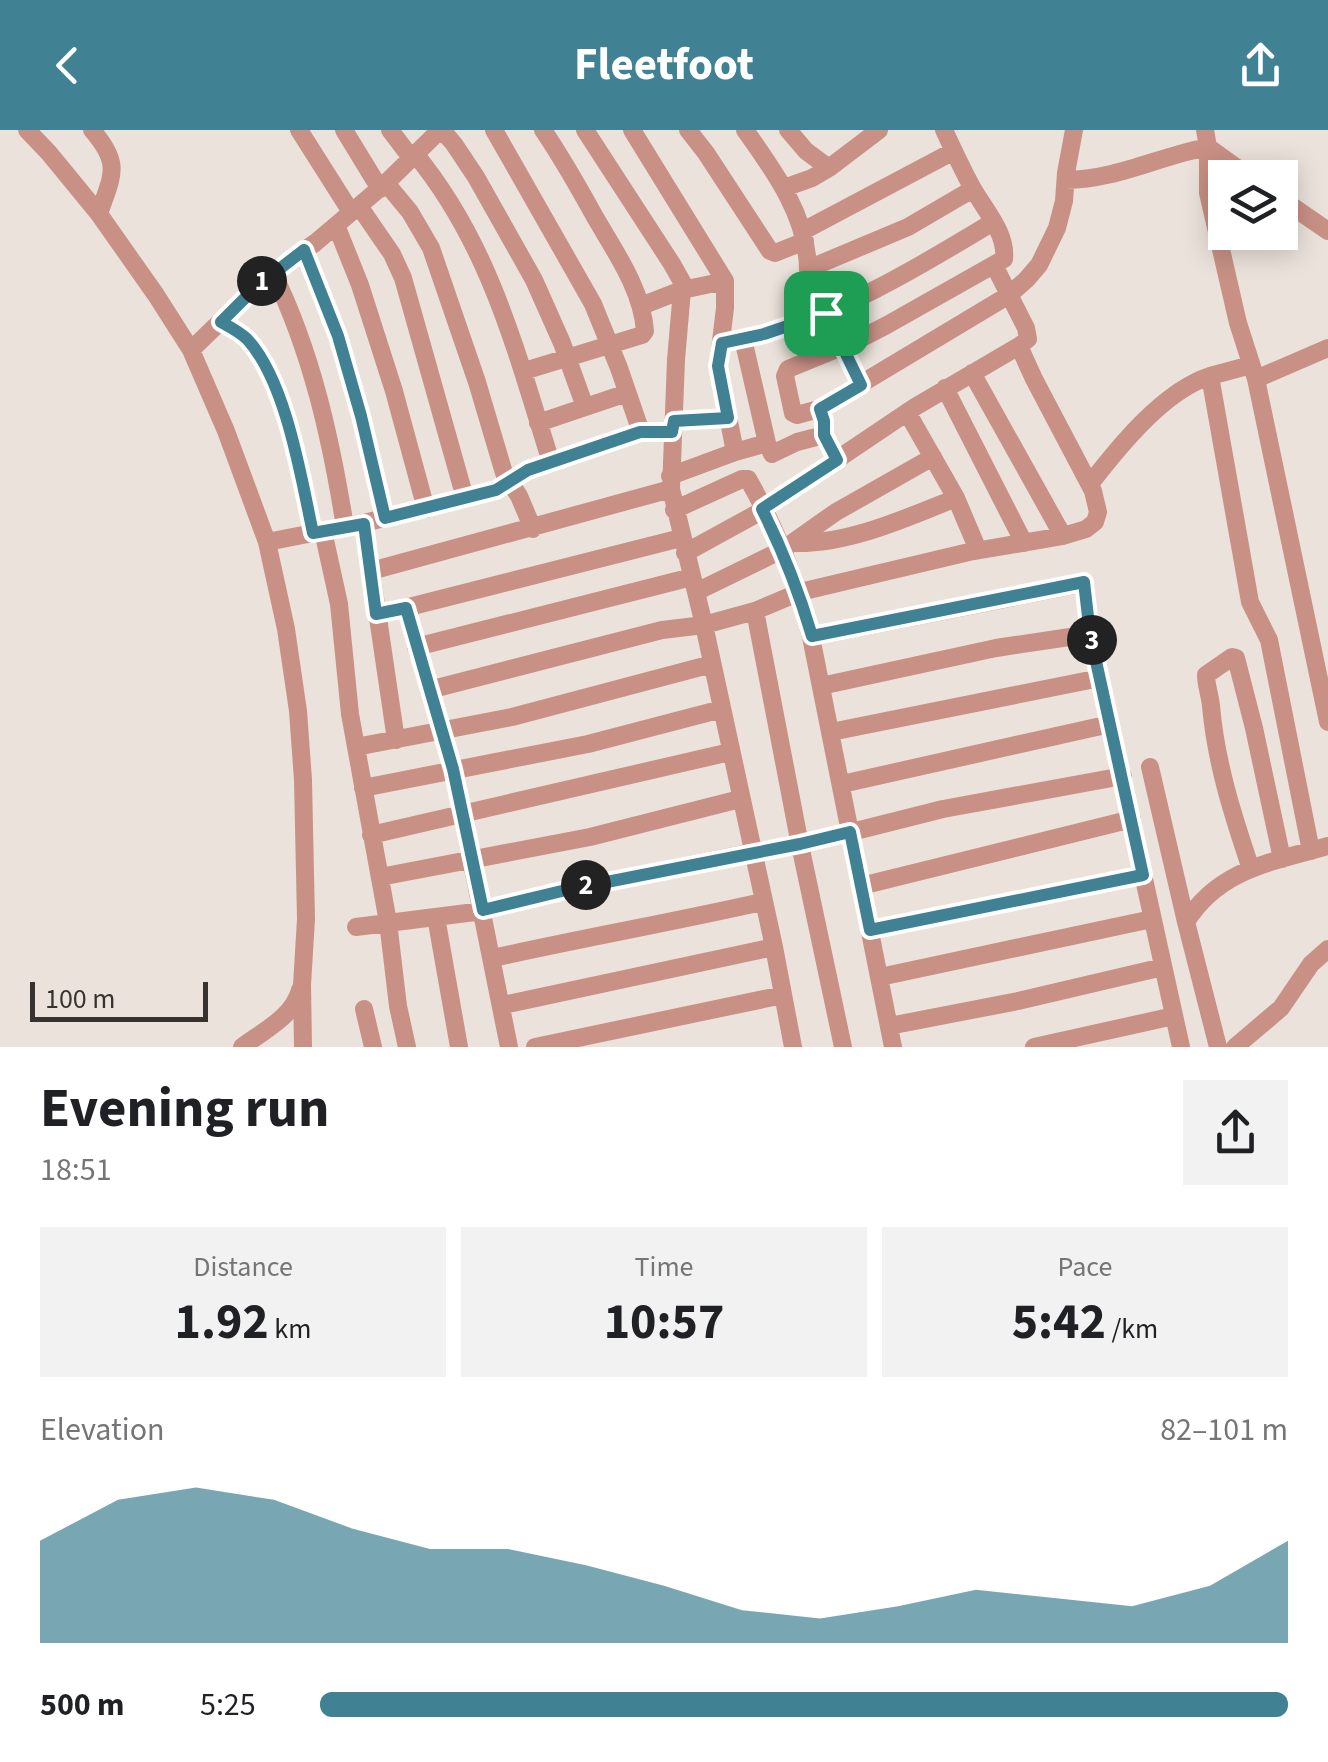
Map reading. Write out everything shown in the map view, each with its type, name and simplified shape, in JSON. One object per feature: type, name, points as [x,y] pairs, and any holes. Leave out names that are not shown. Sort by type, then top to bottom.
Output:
[{"type":"street","points":[[27,130],[99,214],[191,350],[267,542],[286,629],[303,780],[303,1047]]},
{"type":"street","points":[[92,130],[110,154],[113,168],[99,214]]},
{"type":"street","points":[[299,130],[392,254],[404,278],[465,498]]},
{"type":"street","points":[[344,130],[383,186],[410,212],[431,248],[509,484],[519,496],[533,529]]},
{"type":"street","points":[[390,130],[434,177],[464,225],[499,298],[550,462]]},
{"type":"street","points":[[191,350],[272,273],[383,186],[441,130],[467,163],[522,256],[549,312],[585,408]]},
{"type":"street","points":[[494,130],[585,289],[610,344],[640,432]]},
{"type":"street","points":[[524,371],[644,333],[645,328],[641,306],[619,259],[543,130]]},
{"type":"street","points":[[585,130],[672,264],[684,290],[673,427],[674,510],[704,625],[792,1047]]},
{"type":"street","points":[[632,130],[724,280],[718,366],[735,452]]},
{"type":"street","points":[[688,130],[775,254],[954,151]]},
{"type":"street","points":[[745,130],[784,188],[804,236],[808,270],[861,385]]},
{"type":"street","points":[[788,130],[806,151],[829,168]]},
{"type":"street","points":[[944,130],[1001,236],[1004,259],[887,325],[786,371],[794,414],[820,409],[1010,295],[1039,265],[1057,228],[1074,130]]},
{"type":"street","points":[[784,188],[812,178],[845,158],[872,132]]},
{"type":"street","points":[[1066,180],[1106,176],[1170,156],[1206,139]]},
{"type":"street","points":[[1206,139],[1230,160]]},
{"type":"street","points":[[1206,139],[1208,192],[1253,372],[1328,722]]},
{"type":"street","points":[[808,270],[908,227],[973,189]]},
{"type":"street","points":[[1298,210],[1328,231]]},
{"type":"street","points":[[722,343],[849,304],[993,222]]},
{"type":"street","points":[[336,225],[386,366],[426,509]]},
{"type":"street","points":[[304,250],[338,336],[385,518]]},
{"type":"street","points":[[376,614],[552,570],[683,546],[762,509],[945,388],[1027,342],[1028,333],[994,265]]},
{"type":"street","points":[[272,273],[297,325],[354,525],[371,571],[396,740]]},
{"type":"street","points":[[641,306],[724,280]]},
{"type":"street","points":[[221,322],[250,343],[279,396],[338,598],[347,690],[407,1047]]},
{"type":"street","points":[[744,339],[769,452],[824,435]]},
{"type":"street","points":[[428,690],[662,630],[704,625],[800,592],[1086,528],[1097,518],[1090,484],[1020,346]]},
{"type":"street","points":[[1090,484],[1108,460],[1174,394],[1194,381],[1253,372],[1328,348]]},
{"type":"street","points":[[972,373],[1063,536]]},
{"type":"street","points":[[1186,922],[1213,888],[1251,870],[1320,849],[1269,640],[1250,602],[1210,376]]},
{"type":"street","points":[[945,388],[1024,543]]},
{"type":"street","points":[[538,423],[627,393]]},
{"type":"street","points":[[820,409],[824,435],[837,460]]},
{"type":"street","points":[[908,412],[956,498],[978,550]]},
{"type":"street","points":[[267,542],[426,509],[496,490],[528,470],[640,432],[728,418]]},
{"type":"street","points":[[371,571],[533,529],[671,483],[735,452],[767,443]]},
{"type":"street","points":[[416,648],[694,584],[788,546],[836,512],[933,458]]},
{"type":"street","points":[[674,510],[745,478],[788,546],[812,636],[893,1047]]},
{"type":"street","points":[[788,546],[828,542],[956,498]]},
{"type":"street","points":[[812,636],[1083,582],[1090,634],[1181,1047]]},
{"type":"street","points":[[406,608],[428,690],[444,731],[510,1047]]},
{"type":"street","points":[[755,610],[843,1047]]},
{"type":"street","points":[[821,686],[996,648],[1090,634]]},
{"type":"street","points":[[1251,870],[1216,754],[1205,680],[1206,675],[1232,656],[1236,658],[1254,728],[1282,859]]},
{"type":"street","points":[[356,747],[512,717],[712,664]]},
{"type":"street","points":[[832,732],[1100,678]]},
{"type":"street","points":[[363,788],[588,744],[722,709]]},
{"type":"street","points":[[842,784],[1110,724]]},
{"type":"street","points":[[371,834],[730,752]]},
{"type":"street","points":[[1150,768],[1186,922],[1232,1046],[1281,1008],[1311,964],[1328,949]]},
{"type":"street","points":[[356,927],[483,910],[800,844],[944,809],[1123,776]]},
{"type":"street","points":[[380,878],[590,837],[740,799]]},
{"type":"street","points":[[861,886],[1132,820]]},
{"type":"street","points":[[870,930],[1143,875]]},
{"type":"street","points":[[493,958],[762,902]]},
{"type":"street","points":[[436,917],[459,1047]]},
{"type":"street","points":[[880,977],[1152,919]]},
{"type":"street","points":[[502,1006],[774,947]]},
{"type":"street","points":[[889,1026],[1164,967]]},
{"type":"street","points":[[242,1047],[286,1014],[297,1001],[302,985]]},
{"type":"street","points":[[535,1047],[782,995]]},
{"type":"street","points":[[364,1009],[373,1047]]},
{"type":"street","points":[[1034,1047],[1174,1016]]},
{"type":"route","points":[[304,250],[338,336],[385,518],[496,490],[528,470],[640,432],[672,432],[674,421],[728,418],[718,366],[722,343],[826,313],[861,385],[820,409],[824,435],[837,460],[762,509],[800,592],[812,636],[1084,582],[1090,634],[1143,875],[870,930],[850,832],[483,910],[444,731],[428,690],[406,608],[376,614],[364,524],[313,533],[287,419],[273,382],[250,343],[221,322],[256,287],[304,250]]}]
